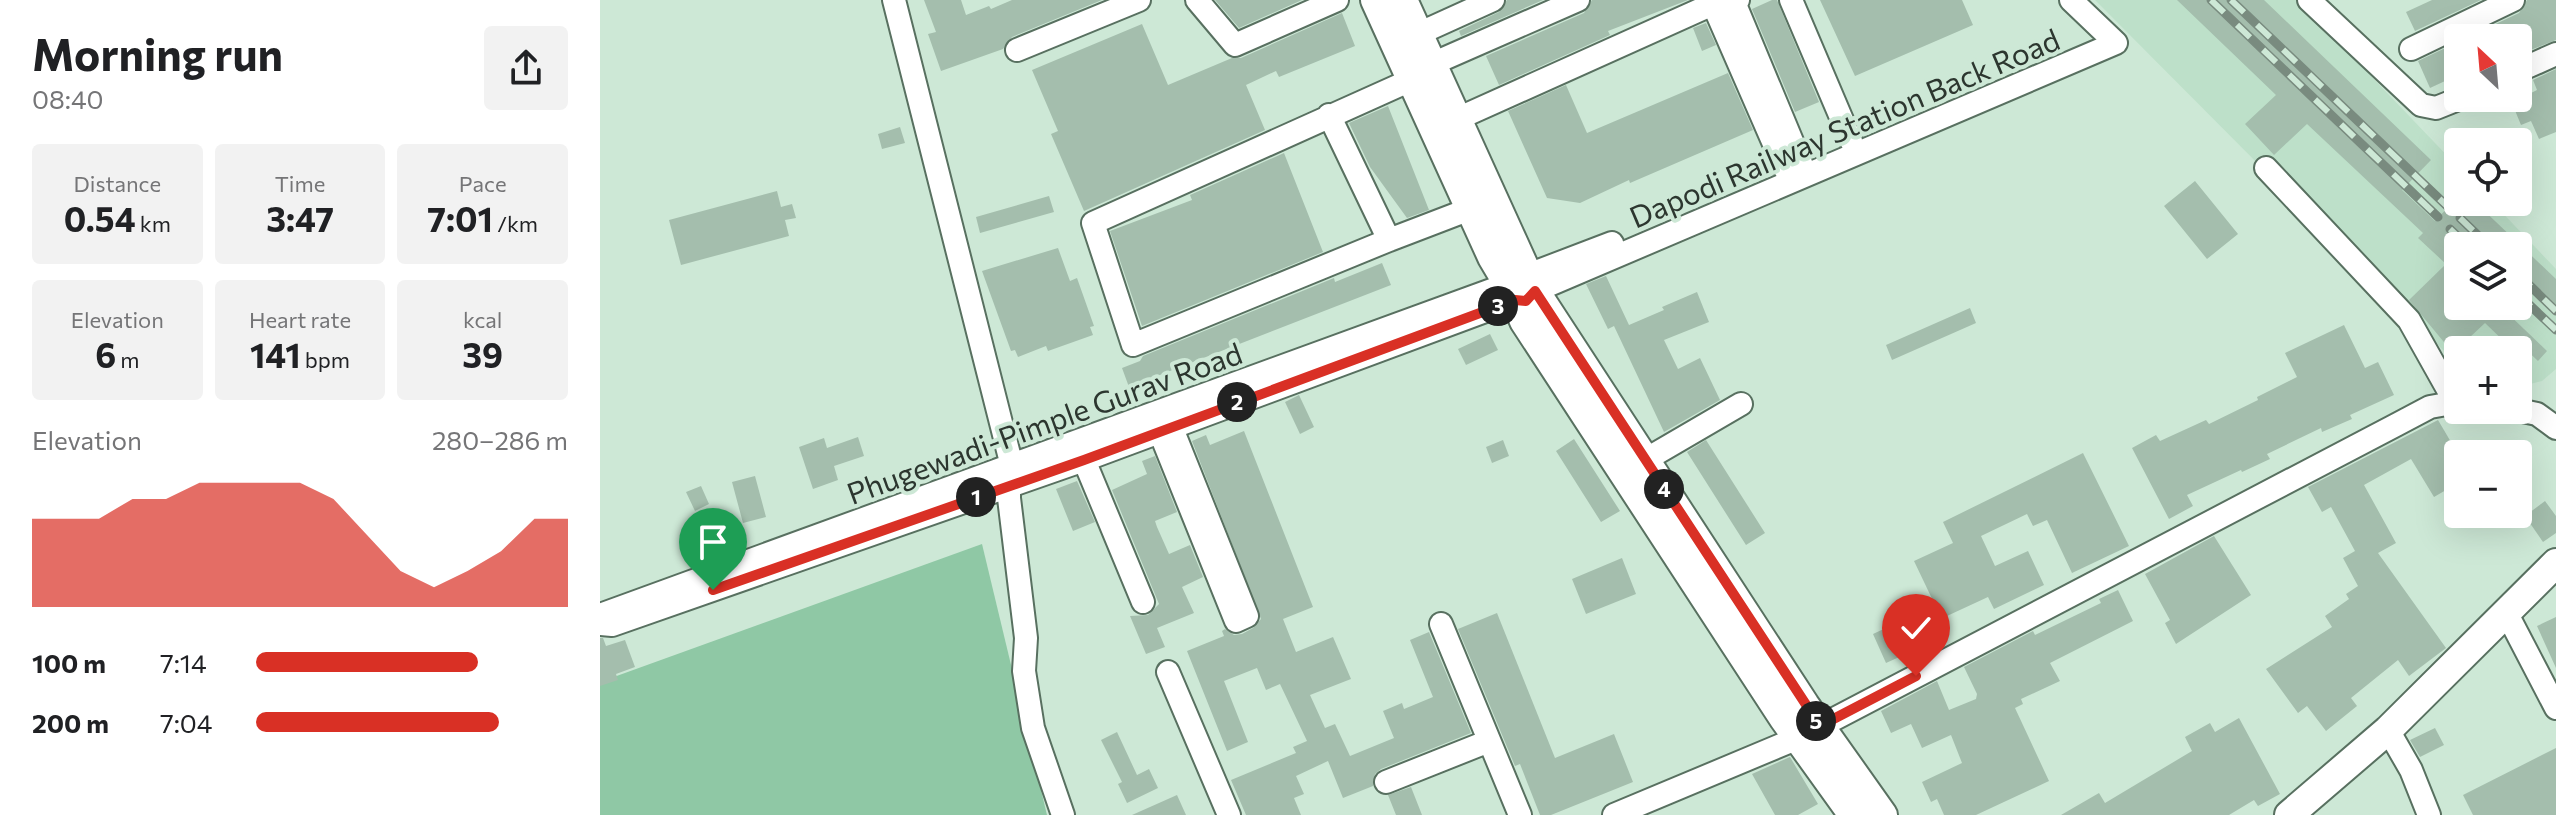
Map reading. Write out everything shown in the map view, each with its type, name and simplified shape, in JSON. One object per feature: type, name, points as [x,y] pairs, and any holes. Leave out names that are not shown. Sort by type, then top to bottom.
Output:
[{"type":"main road","points":[[1375,0],[1457,119],[1521,288],[1524,321],[1809,732],[1883,815]]},
{"type":"main road","points":[[1403,0],[1418,34],[1422,72],[1470,209],[1521,288],[1645,460],[1809,732],[1853,815]]},
{"type":"main road","points":[[2289,815],[2388,730],[2556,563]]},
{"type":"street","points":[[894,0],[1014,474],[1009,498],[1026,638],[1024,671],[1033,728],[1063,815]]},
{"type":"street","points":[[1017,50],[1139,0]]},
{"type":"street","points":[[1197,0],[1235,45],[1337,0]]},
{"type":"street","points":[[1418,34],[1493,0]]},
{"type":"street","points":[[1470,209],[1133,345],[1093,223],[1578,0]]},
{"type":"street","points":[[1738,0],[1734,2],[1793,166]]},
{"type":"street","points":[[1791,0],[1851,141]]},
{"type":"street","points":[[2071,0],[2104,32]]},
{"type":"street","points":[[2309,0],[2421,105],[2436,108],[2444,105]]},
{"type":"street","points":[[2411,49],[2513,0]]},
{"type":"street","points":[[1457,119],[1713,4],[1793,166]]},
{"type":"street","name":"Dapodi Railway Station Back Road","points":[[2104,32],[2116,43],[1521,288],[2104,32]]},
{"type":"street","points":[[2532,65],[2556,54]]},
{"type":"street","points":[[1329,115],[1389,240]]},
{"type":"street","points":[[2266,168],[2409,320],[2444,381]]},
{"type":"street","name":"Phugewadi-Pimple Gurav Road","points":[[600,624],[612,625],[1521,288]]},
{"type":"street","name":"Phugewadi-Pimple Gurav Road","points":[[600,615],[1014,474],[1084,460],[1323,362]]},
{"type":"street","points":[[1645,460],[1741,404]]},
{"type":"street","points":[[1614,815],[1809,732],[2419,413],[2444,406]]},
{"type":"street","points":[[2532,413],[2556,428]]},
{"type":"street","points":[[1165,428],[1247,616],[1236,621],[1165,428]]},
{"type":"street","points":[[1084,460],[1143,602]]},
{"type":"street","points":[[2506,612],[2556,708]]},
{"type":"street","points":[[1441,624],[1520,815]]},
{"type":"street","points":[[1168,672],[1229,815]]},
{"type":"street","points":[[2388,730],[2411,770],[2429,815]]},
{"type":"street","points":[[1386,782],[1489,741]]},
{"type":"shaded area","points":[[2095,0],[2298,0],[2444,152],[2444,216],[2505,216],[2521,232],[2444,232],[2444,320],[2532,320],[2532,244],[2556,269],[2556,369],[2542,381],[2532,384],[2532,336],[2444,336],[2444,351]]},
{"type":"shaded area","points":[[982,544],[1047,815],[600,815],[600,682]]},
{"type":"building","points":[[924,0],[961,0],[966,15],[1012,0],[1102,0],[1012,37],[1003,49],[941,71],[928,34],[936,32]]},
{"type":"building","points":[[1215,0],[1302,0],[1239,28]]},
{"type":"building","points":[[1507,0],[1543,0],[1461,36],[1459,31],[1499,12]]},
{"type":"building","points":[[1592,0],[1688,0],[1608,31],[1610,35],[1499,85],[1486,56],[1584,13]]},
{"type":"building","points":[[1777,0],[1819,102],[1795,112],[1752,9]]},
{"type":"building","points":[[1820,0],[1962,0],[1973,25],[1855,76]]},
{"type":"building","points":[[2177,0],[2264,0],[2431,160],[2402,190],[2435,221],[2444,212],[2444,216],[2490,216],[2507,232],[2444,232],[2444,262],[2418,238],[2423,233],[2307,124],[2274,155],[2245,124],[2276,95]]},
{"type":"building","points":[[2432,0],[2481,0],[2415,31],[2406,12]]},
{"type":"building","points":[[2527,0],[2556,0],[2556,40],[2532,49],[2532,24],[2496,24],[2519,13]]},
{"type":"building","points":[[1342,13],[1355,46],[1279,77],[1276,71],[1246,85],[1265,130],[1084,211],[1051,134],[1058,131],[1032,70],[1142,24],[1168,85],[1232,58],[1241,58]]},
{"type":"building","points":[[1706,23],[1716,45],[1702,51],[1693,28]]},
{"type":"building","points":[[2444,49],[2444,82],[2430,88],[2418,61]]},
{"type":"building","points":[[2556,69],[2556,132],[2539,139],[2531,121],[2521,125],[2516,112],[2532,112],[2532,92],[2537,90],[2533,80]]},
{"type":"building","points":[[1728,73],[1753,130],[1580,203],[1547,198],[1508,111],[1566,85],[1587,133]]},
{"type":"building","points":[[1388,106],[1429,210],[1407,218],[1370,167],[1349,123]]},
{"type":"building","points":[[900,127],[905,143],[882,149],[878,134]]},
{"type":"building","points":[[1284,153],[1323,252],[1142,326],[1110,231],[1192,200],[1190,195]]},
{"type":"building","points":[[2195,181],[2238,234],[2207,259],[2164,206]]},
{"type":"building","points":[[777,191],[781,207],[792,204],[796,218],[785,220],[789,236],[681,265],[669,220]]},
{"type":"building","points":[[1049,196],[1054,212],[980,233],[976,217]]},
{"type":"building","points":[[1058,248],[1070,281],[1077,278],[1094,326],[1090,327],[1093,335],[1048,351],[1046,346],[1018,357],[1015,350],[1011,351],[982,271]]},
{"type":"building","points":[[2532,256],[2556,279],[2556,305],[2532,282]]},
{"type":"building","points":[[1382,263],[1391,285],[1129,387],[1122,368],[1140,361],[1143,356],[1334,278],[1335,282]]},
{"type":"building","points":[[2444,266],[2444,320],[2515,320],[2531,336],[2499,336],[2485,323],[2471,336],[2444,336],[2444,342],[2409,300]]},
{"type":"building","points":[[1606,276],[1629,325],[1697,292],[1709,322],[1664,340],[1678,369],[1700,358],[1720,400],[1664,432],[1614,326],[1608,329],[1586,284]]},
{"type":"building","points":[[1970,308],[1976,323],[1892,360],[1886,345]]},
{"type":"building","points":[[2344,325],[2365,368],[2378,362],[2394,395],[2350,415],[2352,419],[2322,432],[2321,428],[2267,454],[2270,459],[2187,495],[2193,506],[2169,519],[2132,448],[2156,435],[2160,441],[2206,420],[2209,424],[2258,400],[2257,397],[2297,377],[2285,353]]},
{"type":"building","points":[[1490,334],[1498,350],[1466,365],[1458,349]]},
{"type":"building","points":[[2532,337],[2547,351],[2538,361],[2532,355]]},
{"type":"building","points":[[1299,395],[1314,427],[1300,434],[1285,402]]},
{"type":"building","points":[[2438,420],[2450,440],[2444,440],[2444,491],[2434,497],[2411,459],[2364,485],[2396,543],[2378,553],[2446,648],[2409,676],[2398,660],[2351,698],[2357,706],[2326,731],[2307,706],[2298,713],[2266,669],[2332,627],[2325,616],[2349,599],[2346,594],[2358,586],[2343,558],[2355,551],[2331,507],[2322,512],[2308,487]]},
{"type":"building","points":[[1244,431],[1313,607],[1283,619],[1296,652],[1333,637],[1351,679],[1310,695],[1325,728],[1335,724],[1350,756],[1394,738],[1383,711],[1402,703],[1404,709],[1433,697],[1410,640],[1429,632],[1471,733],[1381,769],[1375,774],[1373,786],[1343,798],[1328,761],[1296,776],[1304,794],[1294,798],[1301,815],[1246,815],[1231,780],[1296,753],[1293,747],[1307,741],[1280,684],[1266,690],[1257,668],[1224,681],[1248,742],[1227,751],[1187,651],[1224,636],[1222,631],[1225,629],[1234,635],[1242,634],[1261,619],[1192,441],[1206,435],[1210,445]]},
{"type":"building","points":[[858,437],[864,456],[834,466],[838,480],[813,489],[799,447],[824,438],[827,448]]},
{"type":"building","points":[[1574,439],[1620,511],[1601,522],[1556,451]]},
{"type":"building","points":[[1503,440],[1509,456],[1492,463],[1486,447]]},
{"type":"building","points":[[1706,440],[1765,533],[1746,545],[1687,452]]},
{"type":"building","points":[[2083,453],[2129,546],[2072,573],[2047,520],[2033,526],[2027,514],[1981,536],[1995,566],[2028,551],[2044,585],[1994,609],[1988,597],[1921,628],[1928,644],[1886,663],[1873,634],[1935,605],[1914,561],[1953,543],[1943,522]]},
{"type":"building","points":[[1155,456],[1177,512],[1155,521],[1157,527],[1169,554],[1190,545],[1203,577],[1182,587],[1194,613],[1157,628],[1165,647],[1146,654],[1130,616],[1148,615],[1159,604],[1112,490],[1147,474],[1142,461]]},
{"type":"building","points":[[755,476],[766,517],[743,523],[732,482]]},
{"type":"building","points":[[1077,481],[1095,522],[1073,531],[1056,489]]},
{"type":"building","points":[[701,486],[709,504],[695,511],[686,492]]},
{"type":"building","points":[[2545,501],[2556,516],[2556,533],[2543,542],[2532,526],[2532,511]]},
{"type":"building","points":[[2214,536],[2251,595],[2176,644],[2165,623],[2170,620],[2145,574]]},
{"type":"building","points":[[1622,558],[1636,594],[1586,614],[1572,579]]},
{"type":"building","points":[[2118,590],[2133,621],[2050,663],[2060,681],[2021,699],[2023,704],[2015,708],[2049,781],[1976,815],[1944,815],[1937,799],[1931,802],[1922,782],[1962,763],[1951,735],[1922,748],[1911,724],[1891,733],[1881,711],[1937,681],[1949,710],[1976,699],[1977,694],[1964,667],[2033,631],[2035,635],[2101,603],[2099,599]]},
{"type":"building","points":[[1497,613],[1555,758],[1614,734],[1633,782],[1551,815],[1540,815],[1520,764],[1515,766],[1458,629]]},
{"type":"building","points":[[2556,617],[2556,668],[2537,626]]},
{"type":"building","points":[[600,638],[606,646],[625,640],[635,667],[616,674],[618,680],[600,686]]},
{"type":"building","points":[[2239,718],[2280,794],[2258,806],[2254,800],[2229,815],[2061,815],[2099,793],[2105,803],[2192,751],[2185,737],[2210,723],[2215,732]]},
{"type":"building","points":[[2435,728],[2444,745],[2420,757],[2410,740]]},
{"type":"building","points":[[1117,732],[1137,775],[1149,769],[1158,788],[1127,803],[1118,784],[1122,782],[1101,740]]},
{"type":"building","points":[[2556,748],[2556,815],[2473,815],[2463,795]]},
{"type":"building","points":[[1790,757],[1818,804],[1798,815],[1775,815],[1752,774]]},
{"type":"building","points":[[1411,787],[1422,815],[1396,815],[1388,795]]},
{"type":"building","points":[[1177,795],[1186,815],[1132,815]]},
{"type":"railway","points":[[2211,0],[2438,217]]},
{"type":"railway","points":[[2231,0],[2444,203]]},
{"type":"railway","points":[[2460,218],[2474,232]]},
{"type":"railway","points":[[2450,229],[2453,232]]},
{"type":"railway","points":[[2532,288],[2556,311]]},
{"type":"railway","points":[[2532,307],[2556,330]]},
{"type":"route","points":[[713,590],[1084,460],[1515,300],[1526,301],[1535,291],[1820,726],[1916,676]]}]
